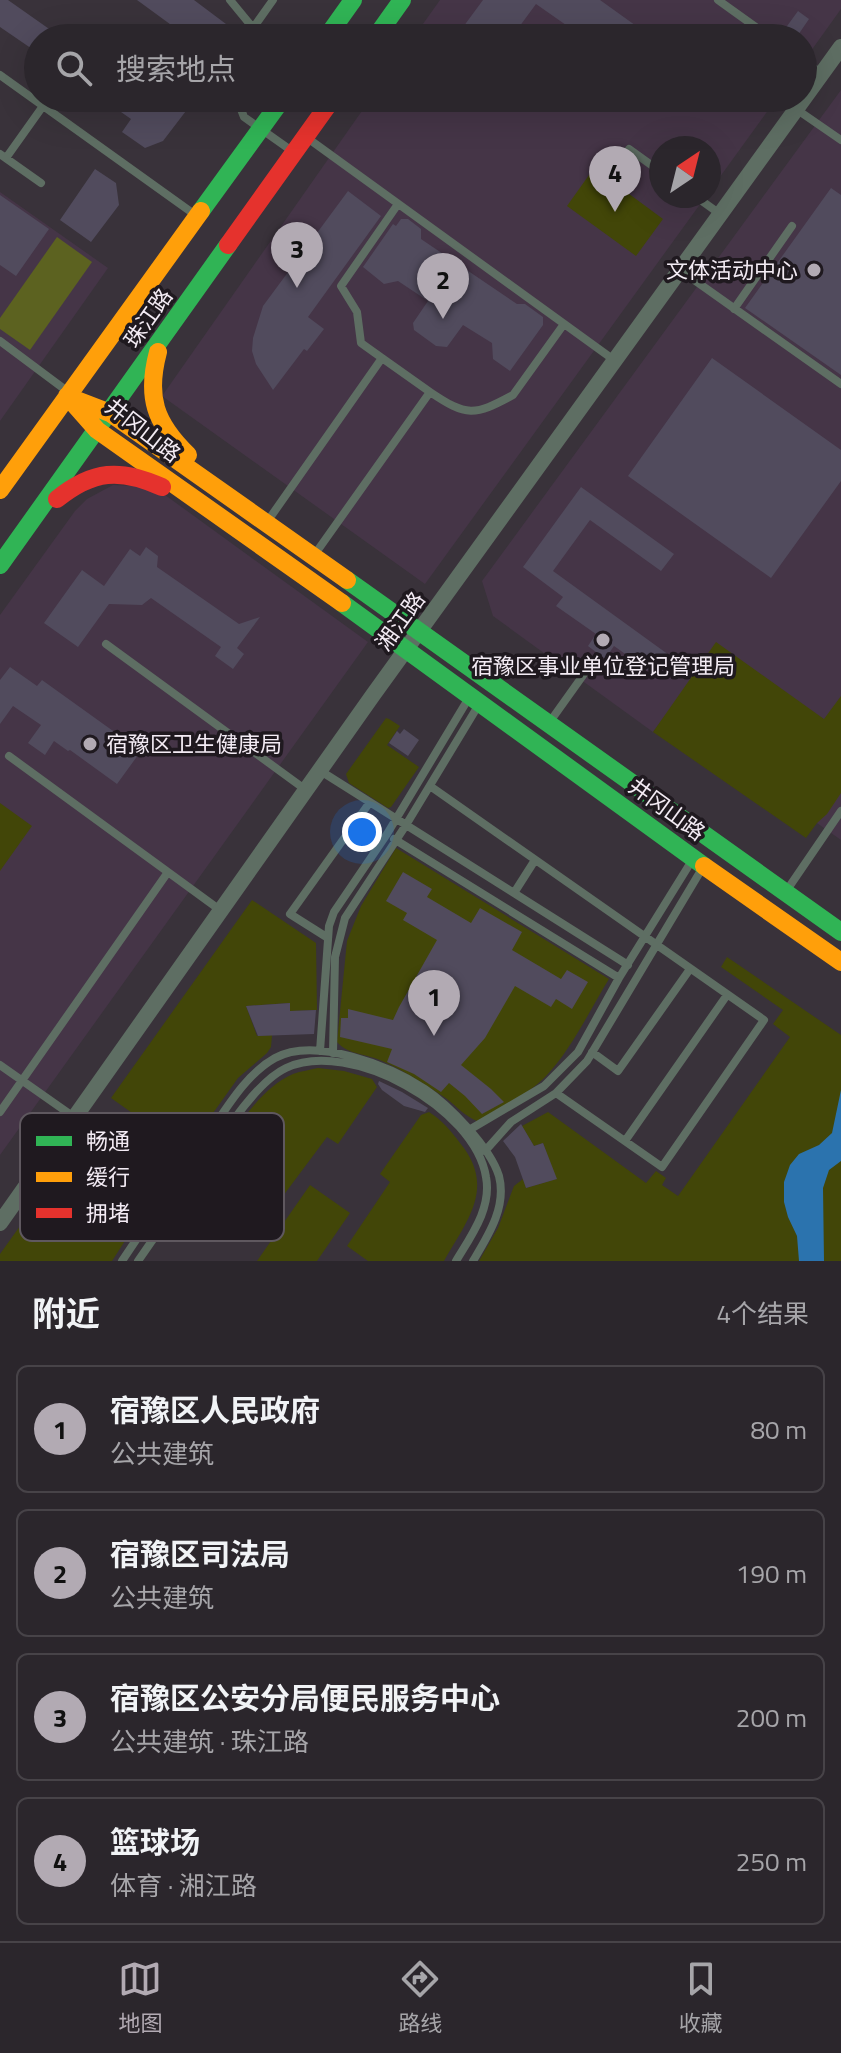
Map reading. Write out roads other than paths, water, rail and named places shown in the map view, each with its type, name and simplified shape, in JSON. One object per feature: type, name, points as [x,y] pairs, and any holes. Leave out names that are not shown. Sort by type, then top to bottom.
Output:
[{"type":"street","points":[[336,24],[353,0]]},
{"type":"street","points":[[385,24],[402,0]]},
{"type":"street","name":"湘江路","points":[[817,81],[841,47]]},
{"type":"street","name":"珠江路","points":[[0,490],[273,112]]},
{"type":"street","name":"珠江路","points":[[0,565],[323,112]]},
{"type":"street","name":"湘江路","points":[[78,1113],[319,770],[794,112]]},
{"type":"street","points":[[163,338],[151,383],[155,408],[164,428],[172,441],[262,520]]},
{"type":"street","name":"井冈山路","points":[[68,394],[110,413],[841,932]]},
{"type":"street","name":"井冈山路","points":[[68,394],[97,430],[841,962]]},
{"type":"street","points":[[29,525],[70,487],[102,474],[122,473],[158,485],[250,538]]},
{"type":"street","name":"湘江路","points":[[0,1223],[20,1195]]},
{"type":"lane","points":[[230,0],[250,24]]},
{"type":"lane","points":[[256,24],[273,0]]},
{"type":"lane","points":[[718,0],[751,24]]},
{"type":"lane","points":[[817,70],[822,74]]},
{"type":"lane","points":[[0,75],[24,92]]},
{"type":"lane","points":[[38,112],[3,156],[41,183]]},
{"type":"lane","points":[[51,112],[198,217]]},
{"type":"lane","points":[[242,112],[244,117],[294,153]]},
{"type":"lane","points":[[800,112],[841,140]]},
{"type":"lane","points":[[305,137],[614,360]]},
{"type":"lane","points":[[629,149],[649,163]]},
{"type":"lane","points":[[398,204],[341,286],[357,312],[361,343],[462,412],[479,410],[513,395],[564,324]]},
{"type":"lane","points":[[712,208],[720,214]]},
{"type":"lane","points":[[734,309],[792,226]]},
{"type":"lane","points":[[680,270],[841,384]]},
{"type":"lane","points":[[0,341],[68,394]]},
{"type":"lane","points":[[250,538],[382,358]]},
{"type":"lane","points":[[301,574],[430,392]]},
{"type":"lane","points":[[106,644],[306,790]]},
{"type":"lane","points":[[535,743],[594,660]]},
{"type":"lane","points":[[333,1053],[335,957],[345,918],[430,786],[475,699]]},
{"type":"lane","points":[[320,1051],[329,926],[334,912],[475,699]]},
{"type":"lane","points":[[9,756],[220,911]]},
{"type":"lane","points":[[319,770],[628,965]]},
{"type":"lane","points":[[430,786],[764,1020],[662,1167],[556,1093]]},
{"type":"lane","points":[[328,938],[290,914],[370,802]]},
{"type":"lane","points":[[771,914],[841,811]]},
{"type":"lane","points":[[387,834],[619,978]]},
{"type":"lane","points":[[469,1130],[544,1086],[578,1052],[644,937],[712,841]]},
{"type":"lane","points":[[514,893],[535,860]]},
{"type":"lane","points":[[485,1151],[511,1122],[556,1093],[587,1061],[655,945],[698,862]]},
{"type":"lane","points":[[0,1112],[168,872]]},
{"type":"lane","points":[[592,1052],[618,1071],[690,969]]},
{"type":"lane","points":[[625,1141],[727,995]]},
{"type":"lane","points":[[224,1113],[252,1076],[276,1057],[288,1052],[333,1053],[377,1065],[425,1089],[469,1130],[499,1177],[501,1198],[497,1217],[473,1261]]},
{"type":"lane","points":[[241,1113],[267,1080],[285,1068],[303,1062],[327,1060],[371,1069],[423,1095],[451,1119],[480,1157],[487,1178],[480,1221],[456,1261]]},
{"type":"lane","points":[[0,1065],[69,1113]]},
{"type":"lane","points":[[122,1261],[136,1241]]},
{"type":"lane","points":[[138,1261],[152,1241]]},
{"type":"water","points":[[841,1090],[841,1161],[829,1170],[823,1188],[824,1261],[799,1261],[797,1236],[784,1202],[784,1182],[790,1165],[799,1154],[819,1145],[832,1133]]},
{"type":"place","name":"篮球场","points":[[615,212]]},
{"type":"place","name":"文体活动中心","points":[[814,270]]},
{"type":"place","name":"宿豫区公安分局便民服务中心","points":[[297,288]]},
{"type":"place","name":"宿豫区司法局","points":[[443,319]]},
{"type":"place","name":"宿豫区事业单位登记管理局","points":[[603,640]]},
{"type":"place","name":"宿豫区卫生健康局","points":[[90,744]]},
{"type":"place","name":"宿豫区人民政府","points":[[434,1036]]}]
